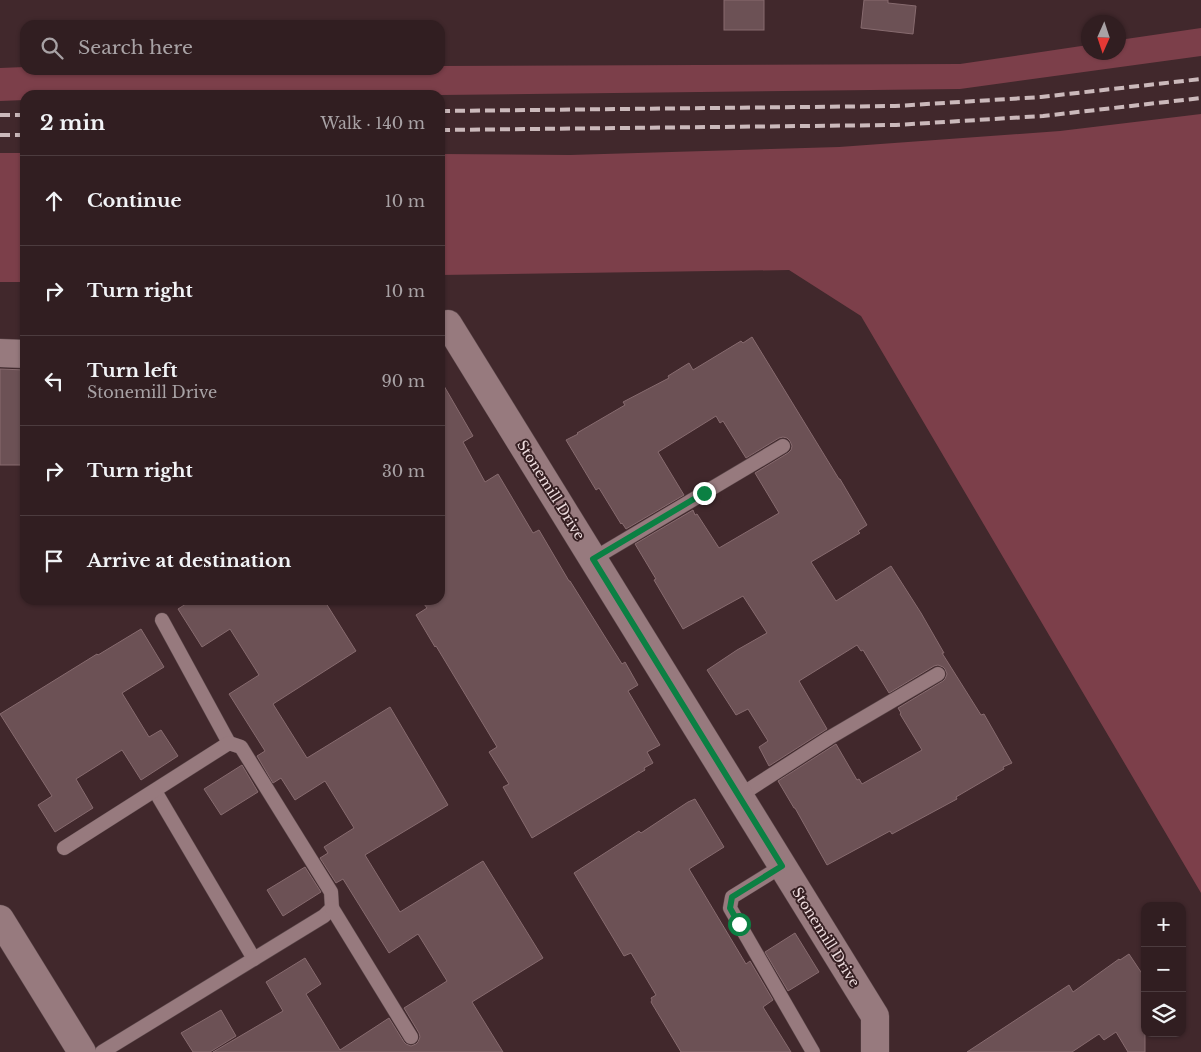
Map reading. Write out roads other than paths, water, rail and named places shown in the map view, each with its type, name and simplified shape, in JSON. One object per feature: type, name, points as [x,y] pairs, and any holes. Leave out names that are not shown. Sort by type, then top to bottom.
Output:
[{"type":"street","name":"Stonemill Drive","points":[[445,326],[448,324],[874,1016],[875,1052]]},
{"type":"street","points":[[0,353],[20,354]]},
{"type":"street","points":[[0,919],[82,1052]]},
{"type":"lane","points":[[593,559],[783,446]]},
{"type":"lane","points":[[162,620],[229,743],[241,747],[331,892],[332,908],[411,1037]]},
{"type":"lane","points":[[739,796],[829,738],[938,674]]},
{"type":"lane","points":[[64,848],[229,743]]},
{"type":"lane","points":[[155,791],[254,959]]},
{"type":"lane","points":[[782,866],[732,897],[730,908],[814,1052]]},
{"type":"lane","points":[[102,1052],[324,916],[332,908]]},
{"type":"railway","points":[[445,111],[895,106],[1041,97],[1201,79]]},
{"type":"railway","points":[[445,130],[896,125],[1043,116],[1201,98]]},
{"type":"railway","points":[[0,115],[20,115]]},
{"type":"railway","points":[[0,135],[20,135]]}]
